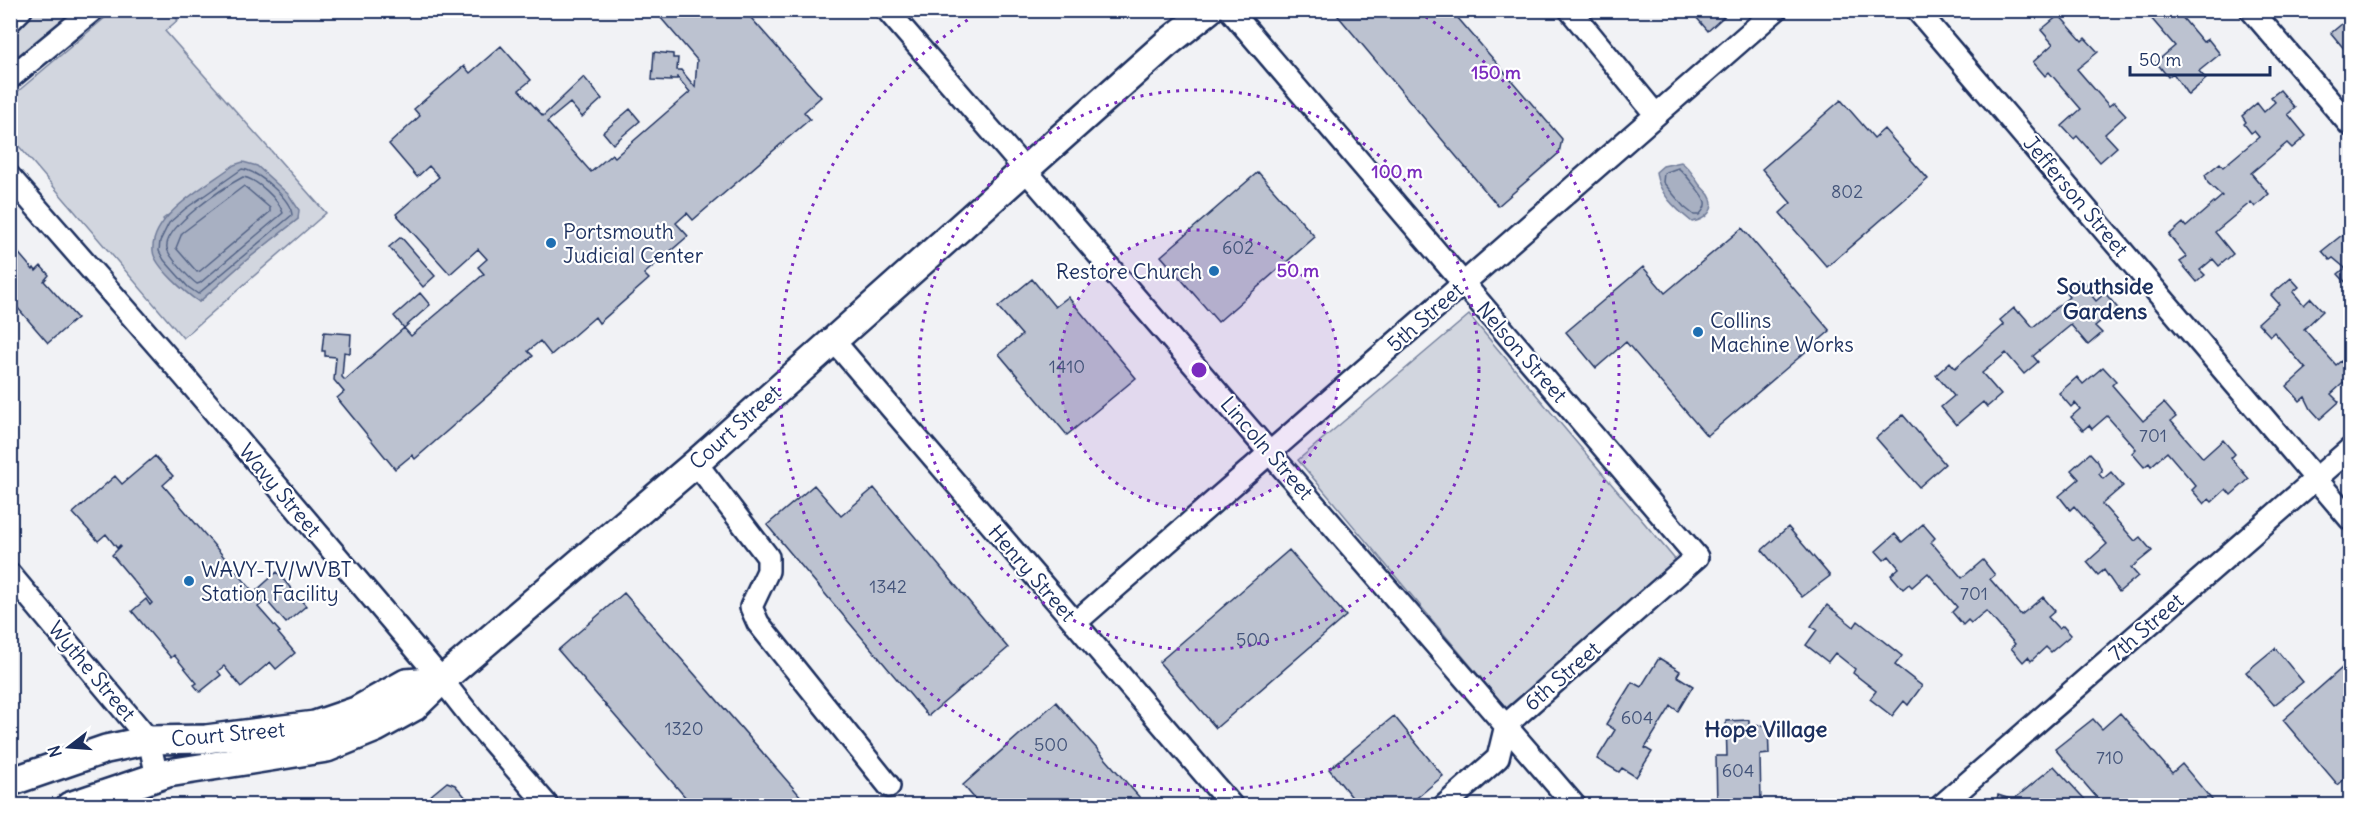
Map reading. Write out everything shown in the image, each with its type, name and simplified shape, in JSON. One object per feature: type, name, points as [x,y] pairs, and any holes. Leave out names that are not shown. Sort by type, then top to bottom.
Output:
[{"type":"main road","name":"Court Street","points":[[70,806],[157,777],[327,748],[376,728],[414,707],[442,680],[696,463],[1165,45],[1209,10]]},
{"type":"main road","name":"Court Street","points":[[10,782],[106,748],[149,740],[206,739],[315,725],[356,711],[406,683],[442,680]]},
{"type":"street","points":[[10,21],[21,10]]},
{"type":"street","points":[[10,78],[93,10]]},
{"type":"street","name":"Lincoln Street","points":[[887,10],[1575,806]]},
{"type":"street","name":"Nelson Street","points":[[1230,10],[1697,557]]},
{"type":"street","points":[[1570,10],[1656,115]]},
{"type":"street","name":"5th Street","points":[[1075,623],[1776,10]]},
{"type":"street","name":"Jefferson Street","points":[[1917,10],[2350,519]]},
{"type":"street","points":[[2251,10],[2350,125]]},
{"type":"street","name":"Wavy Street","points":[[10,177],[184,376],[548,806]]},
{"type":"street","name":"Henry Street","points":[[833,340],[1232,806]]},
{"type":"street","name":"7th Street","points":[[1941,806],[2350,449]]},
{"type":"street","points":[[696,463],[768,557],[768,571],[751,607],[758,623],[889,786]]},
{"type":"street","name":"6th Street","points":[[1444,806],[1498,758],[1506,725],[1697,557]]},
{"type":"street","name":"Wythe Street","points":[[10,574],[149,740],[157,777]]},
{"type":"shaded area","points":[[32,11],[82,11],[11,70],[11,33]]},
{"type":"shaded area","points":[[113,11],[170,11],[178,20],[165,31],[326,213],[183,338],[11,137],[10,98]],"holes":[[[234,166],[298,219],[199,302],[163,219]]]},
{"type":"shaded area","points":[[1469,315],[1678,563],[1506,708],[1298,460]]},
{"type":"water","points":[[243,162],[257,166],[289,195],[299,210],[298,219],[199,302],[179,286],[159,264],[153,251],[155,238],[161,225],[183,202],[234,165]]},
{"type":"water","points":[[1681,162],[1709,195],[1712,205],[1709,213],[1692,222],[1664,194],[1657,180],[1656,172],[1663,166]]},
{"type":"building","name":"Portsmouth Judicial Center","points":[[654,10],[744,10],[821,97],[804,112],[810,119],[693,220],[687,213],[676,223],[688,236],[644,274],[649,279],[599,323],[595,317],[551,355],[540,341],[528,351],[533,356],[415,459],[412,455],[395,469],[337,398],[344,392],[334,380],[336,357],[325,356],[325,351],[322,351],[324,332],[351,334],[350,353],[344,352],[342,377],[345,380],[404,328],[411,336],[484,274],[478,267],[487,259],[478,249],[450,274],[396,214],[439,177],[429,166],[417,177],[389,144],[420,116],[414,109],[464,66],[470,73],[501,46],[531,80],[519,90],[543,116],[584,77],[602,99],[582,117],[570,103],[547,122],[591,172],[612,154],[615,157],[690,92],[677,77],[671,81],[652,80],[654,52],[673,54],[673,58],[678,58],[677,70],[681,70],[695,87],[697,60]]},
{"type":"building","points":[[1333,10],[1451,10],[1562,139],[1559,153],[1498,206]]},
{"type":"building","points":[[1690,10],[1731,10],[1708,31]]},
{"type":"building","points":[[2144,10],[2176,10],[2203,42],[2208,39],[2220,54],[2199,71],[2206,79],[2188,95],[2173,73],[2168,77],[2156,62],[2175,46]]},
{"type":"building","points":[[2059,15],[2082,41],[2085,38],[2098,52],[2077,69],[2109,106],[2114,102],[2126,115],[2105,134],[2117,147],[2100,162],[2077,136],[2074,139],[2062,126],[2081,109],[2049,72],[2045,76],[2033,62],[2053,44],[2041,30]]},
{"type":"building","points":[[2350,17],[2350,56],[2331,33]]},
{"type":"building","points":[[2280,90],[2295,108],[2288,114],[2306,136],[2292,148],[2287,143],[2251,173],[2269,194],[2255,207],[2251,202],[2215,232],[2233,254],[2219,266],[2213,259],[2200,270],[2205,275],[2197,282],[2180,262],[2187,257],[2169,235],[2183,223],[2186,227],[2222,196],[2208,183],[2205,175],[2220,163],[2223,167],[2259,137],[2254,131],[2251,133],[2244,124],[2246,122],[2242,116],[2257,103],[2264,112],[2275,102],[2271,97]]},
{"type":"building","points":[[1841,100],[1874,138],[1884,129],[1928,179],[1827,267],[1780,213],[1791,203],[1762,169]]},
{"type":"building","points":[[630,109],[640,121],[613,144],[603,132]]},
{"type":"building","points":[[1258,172],[1315,237],[1218,322],[1161,256]]},
{"type":"building","name":"Collins Machine Works","points":[[1742,228],[1830,331],[1707,436],[1626,342],[1596,368],[1566,332],[1643,267],[1665,293]]},
{"type":"building","points":[[2342,235],[2349,243],[2350,241],[2350,287],[2338,274],[2345,268],[2333,258],[2330,260],[2322,251]]},
{"type":"building","points":[[401,237],[435,276],[423,287],[389,247]]},
{"type":"building","points":[[10,243],[33,270],[34,268],[36,271],[41,266],[49,275],[44,281],[77,318],[48,343],[10,299],[12,286]]},
{"type":"building","points":[[2291,278],[2299,287],[2293,292],[2304,305],[2311,298],[2323,311],[2304,329],[2336,365],[2341,361],[2350,373],[2350,377],[2331,394],[2339,402],[2320,419],[2311,409],[2305,397],[2300,401],[2287,386],[2306,369],[2274,332],[2270,336],[2258,323],[2279,304],[2271,295]]},
{"type":"building","points":[[1032,279],[1055,307],[1068,297],[1136,378],[1067,435],[999,354],[1022,335],[998,307]]},
{"type":"building","points":[[2078,280],[2083,285],[2085,282],[2095,294],[2092,296],[2096,301],[2105,293],[2121,312],[2111,321],[2107,316],[2095,326],[2102,333],[2088,345],[2071,325],[2033,356],[2038,362],[2024,374],[2006,353],[1982,373],[2001,395],[1987,407],[1983,402],[1956,425],[1941,407],[1954,396],[1936,375],[1950,362],[1955,368],[2004,325],[2000,320],[2014,308],[2033,327],[2069,297],[2064,291]]},
{"type":"building","points":[[420,293],[430,305],[404,328],[394,316]]},
{"type":"building","points":[[2103,367],[2116,381],[2112,385],[2143,421],[2164,403],[2176,417],[2171,421],[2203,458],[2223,440],[2235,454],[2231,458],[2249,479],[2231,495],[2226,489],[2212,502],[2209,499],[2204,504],[2192,490],[2196,486],[2167,452],[2151,466],[2149,463],[2144,467],[2132,453],[2136,449],[2107,416],[2092,429],[2089,425],[2083,430],[2071,417],[2080,409],[2075,403],[2071,407],[2059,393],[2077,377],[2083,384]]},
{"type":"building","points":[[1903,415],[1945,464],[1919,487],[1876,438]]},
{"type":"building","points":[[2090,453],[2098,462],[2102,471],[2099,474],[2103,479],[2111,472],[2123,486],[2102,504],[2135,541],[2140,537],[2152,551],[2131,568],[2138,576],[2119,592],[2104,570],[2098,575],[2087,562],[2107,544],[2074,506],[2070,510],[2059,496],[2079,479],[2071,470]]},
{"type":"building","name":"WAVY-TV/WVBT Station Facility","points":[[155,456],[173,476],[163,485],[257,596],[260,593],[257,590],[277,572],[306,606],[286,623],[266,600],[258,607],[295,653],[276,669],[270,662],[241,687],[224,666],[218,671],[221,675],[200,692],[194,685],[197,683],[174,655],[171,658],[132,611],[146,599],[150,605],[152,603],[112,555],[121,546],[117,548],[106,534],[98,541],[73,513],[115,476],[122,484]]},
{"type":"building","points":[[814,485],[841,516],[874,488],[1008,648],[928,716],[767,525]]},
{"type":"building","points":[[1923,524],[1935,538],[1931,542],[1962,578],[1983,560],[1995,575],[1990,579],[2021,615],[2043,597],[2055,611],[2048,617],[2059,629],[2063,626],[2071,635],[2051,652],[2046,647],[2031,661],[2028,657],[2023,662],[2011,648],[2015,644],[1986,611],[1971,623],[1968,620],[1963,625],[1952,612],[1957,607],[1928,573],[1912,587],[1909,584],[1903,589],[1891,575],[1899,568],[1889,556],[1884,560],[1876,551],[1895,534],[1902,542]]},
{"type":"building","points":[[1788,527],[1830,576],[1802,597],[1762,550]]},
{"type":"building","points":[[1289,550],[1346,616],[1216,728],[1159,662]]},
{"type":"building","points":[[624,593],[809,806],[693,806],[558,650]]},
{"type":"building","points":[[1827,605],[1854,627],[1858,621],[1902,656],[1895,665],[1922,686],[1908,705],[1904,701],[1892,716],[1870,699],[1876,691],[1853,673],[1855,669],[1835,653],[1828,662],[1806,645],[1817,630],[1811,626]]},
{"type":"building","points":[[2275,648],[2303,682],[2274,705],[2246,672]]},
{"type":"building","points":[[1659,658],[1680,671],[1677,676],[1693,686],[1678,711],[1671,706],[1645,748],[1652,752],[1636,777],[1622,768],[1619,772],[1597,759],[1615,730],[1606,724],[1632,682],[1641,687]]},
{"type":"building","points":[[2350,661],[2350,774],[2338,785],[2283,720]]},
{"type":"building","points":[[1056,702],[1147,806],[981,806],[963,785]]},
{"type":"building","points":[[2120,713],[2172,773],[2182,764],[2217,806],[2104,806],[2055,749],[2093,719],[2102,729]]},
{"type":"building","points":[[1394,716],[1443,776],[1407,806],[1359,806],[1329,769]]},
{"type":"building","points":[[1749,720],[1749,726],[1768,725],[1769,754],[1760,755],[1761,803],[1771,803],[1771,806],[1717,805],[1716,756],[1727,756],[1726,721]]},
{"type":"building","points":[[2054,766],[2091,806],[1995,806],[1998,795],[2013,800]]},
{"type":"building","points":[[447,782],[455,785],[473,806],[418,806]]},
{"type":"place","name":"Portsmouth Judicial Center","points":[[551,243]]},
{"type":"place","name":"Restore Church","points":[[1214,271]]},
{"type":"place","name":"Collins Machine Works","points":[[1698,332]]},
{"type":"place","name":"WAVY-TV/WVBT Station Facility","points":[[189,581]]},
{"type":"district","name":"Southside Gardens","points":[[2105,298]]},
{"type":"district","name":"Hope Village","points":[[1766,729]]}]
